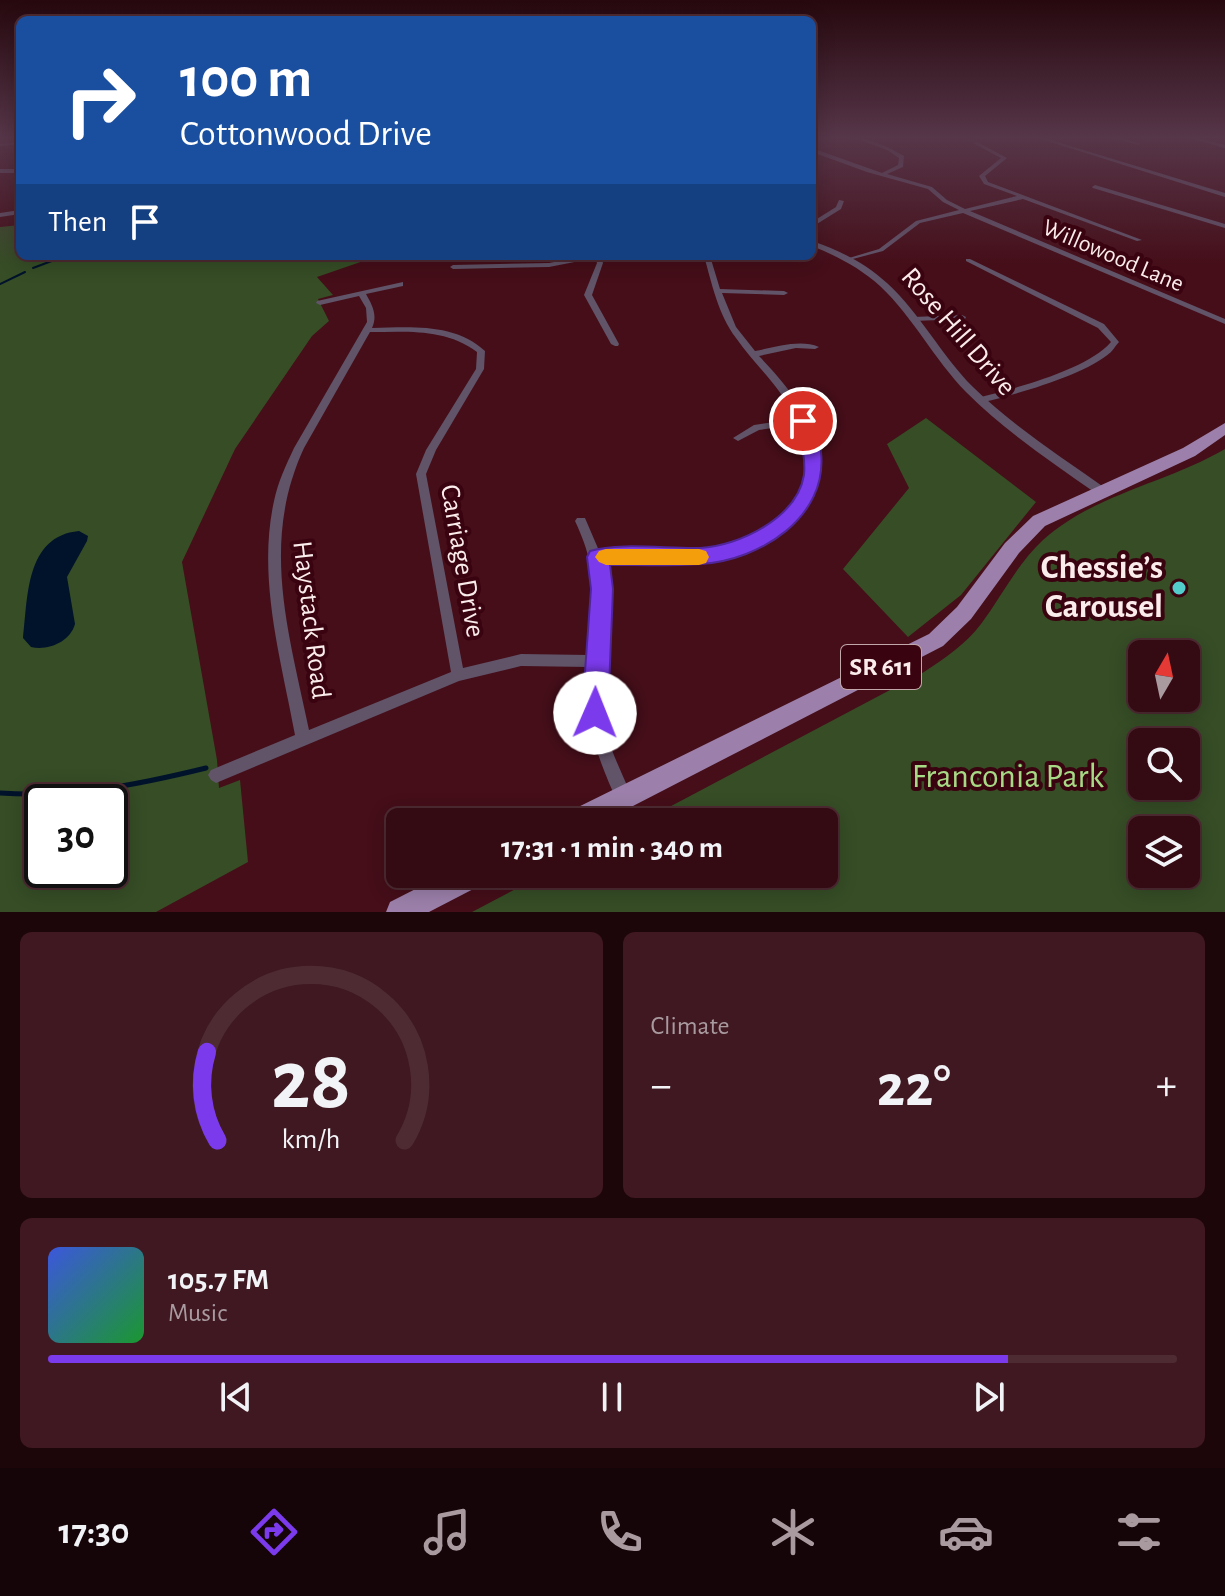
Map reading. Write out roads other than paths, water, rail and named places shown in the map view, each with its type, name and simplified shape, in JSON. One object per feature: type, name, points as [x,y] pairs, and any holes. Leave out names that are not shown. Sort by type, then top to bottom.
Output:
[{"type":"main road","name":"SR 611","points":[[602,808],[936,640],[964,613],[1012,548],[1033,526],[1101,491],[1189,452],[1225,428]]},
{"type":"main road","points":[[400,912],[446,888]]},
{"type":"street","name":"Willowood Lane","points":[[903,181],[930,188],[945,201],[966,212],[1225,322]]},
{"type":"street","points":[[983,181],[1139,240]]},
{"type":"street","points":[[1178,181],[1225,195]]},
{"type":"street","points":[[1095,187],[1225,226]]},
{"type":"street","points":[[851,259],[881,250],[913,224],[1024,197]]},
{"type":"street","points":[[816,222],[839,208],[841,201]]},
{"type":"street","name":"Rose Hill Drive","points":[[816,245],[851,259],[883,282],[956,375],[980,400],[1101,491]]},
{"type":"street","points":[[453,267],[549,265],[576,260]]},
{"type":"street","points":[[599,260],[588,295],[615,344]]},
{"type":"street","points":[[598,557],[704,556],[745,545],[778,528],[801,504],[813,476],[812,448],[803,421],[785,390],[732,326],[708,260]]},
{"type":"street","points":[[968,260],[1106,330],[1114,339],[1115,346],[1100,357],[1005,395],[980,400]]},
{"type":"street","points":[[320,303],[400,284]]},
{"type":"street","points":[[718,291],[784,293]]},
{"type":"street","points":[[361,293],[372,314],[368,330]]},
{"type":"street","points":[[913,319],[962,317]]},
{"type":"street","name":"Carriage Drive","points":[[368,330],[448,333],[469,340],[481,351],[480,369],[431,450],[421,474],[458,675]]},
{"type":"street","name":"Haystack Road","points":[[303,738],[274,571],[277,512],[289,469],[300,445],[368,330]]},
{"type":"street","points":[[754,354],[796,346],[815,347]]},
{"type":"street","points":[[738,438],[757,427],[803,421]]},
{"type":"street","points":[[581,521],[598,557],[602,589],[594,696],[597,728],[604,754],[624,797]]},
{"type":"street","points":[[216,775],[458,675],[521,660],[596,661]]},
{"type":"water","points":[[79,531],[88,536],[87,541],[67,577],[75,624],[68,636],[58,644],[44,648],[31,647],[23,638],[33,571],[48,544],[61,535]]},
{"type":"waterway","points":[[33,268],[54,260]]},
{"type":"waterway","points":[[0,284],[25,272]]},
{"type":"waterway","points":[[0,793],[52,794],[104,789],[206,768]]},
{"type":"place","name":"Chessie’s Carousel","points":[[1179,588]]},
{"type":"park label","name":"Franconia Park","points":[[1008,777]]}]
